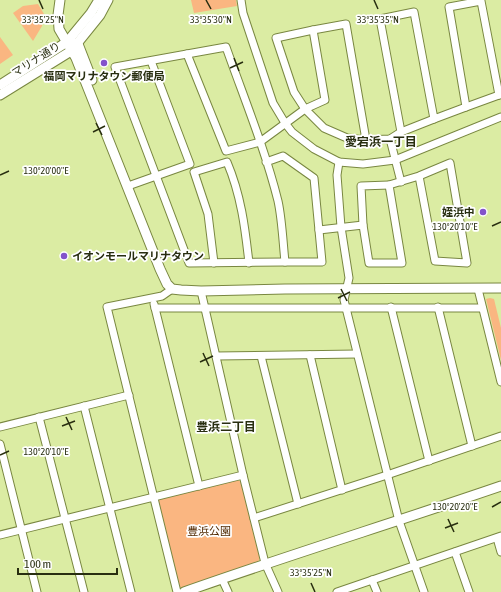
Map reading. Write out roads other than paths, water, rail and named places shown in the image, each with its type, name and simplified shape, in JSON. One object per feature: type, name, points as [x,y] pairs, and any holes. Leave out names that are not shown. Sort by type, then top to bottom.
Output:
[{"type":"street","points":[[60,0],[58,14],[59,29],[74,48],[160,260],[170,281],[174,284],[199,286],[501,289]]},
{"type":"street","name":"マリナ通り","points":[[0,85],[68,42],[99,0]]},
{"type":"street","name":"マリナ通り","points":[[0,95],[74,48],[100,15],[108,0]]},
{"type":"street","points":[[241,0],[243,12],[272,104],[292,132],[314,149],[339,162],[363,164],[395,160],[501,117]]},
{"type":"street","points":[[366,140],[346,24],[276,38],[294,92],[305,109],[324,128],[347,138],[366,140],[390,139],[401,132],[500,94],[481,0],[449,7],[466,107]]},
{"type":"street","points":[[401,132],[380,19],[414,12],[434,119]]},
{"type":"street","points":[[187,54],[226,152],[260,142],[305,109],[325,100],[312,30]]},
{"type":"street","points":[[266,162],[283,156],[314,178],[322,262],[188,263],[115,67],[226,47],[260,142],[278,203],[285,262]]},
{"type":"street","points":[[130,185],[190,164],[151,60]]},
{"type":"street","points":[[390,139],[401,182]]},
{"type":"street","points":[[214,263],[208,214],[194,172],[228,162],[236,183],[244,218],[249,263]]},
{"type":"street","points":[[339,162],[337,175],[341,227],[349,278],[344,300],[399,521],[424,592]]},
{"type":"street","points":[[389,185],[402,263],[369,263],[363,225],[361,186],[389,185],[420,176],[450,164],[467,263],[435,261],[420,176]]},
{"type":"street","points":[[130,185],[160,269],[167,284],[172,289]]},
{"type":"street","points":[[319,230],[363,225]]},
{"type":"street","points":[[178,592],[153,496],[108,308],[162,296],[172,289],[201,291],[501,284]]},
{"type":"street","points":[[478,289],[501,382]]},
{"type":"street","points":[[201,291],[243,475],[266,564],[278,592]]},
{"type":"street","points":[[153,298],[199,486]]},
{"type":"street","points":[[392,307],[429,461]]},
{"type":"street","points":[[155,308],[482,308]]},
{"type":"street","points":[[438,308],[472,446]]},
{"type":"street","points":[[216,356],[358,354]]},
{"type":"street","points":[[310,355],[342,490]]},
{"type":"street","points":[[261,356],[298,504]]},
{"type":"street","points":[[0,427],[129,395]]},
{"type":"street","points":[[84,406],[131,592]]},
{"type":"street","points":[[39,417],[84,592]]},
{"type":"street","points":[[254,518],[501,436]]},
{"type":"street","points":[[0,444],[37,592]]},
{"type":"street","points":[[0,535],[243,475]]},
{"type":"street","points":[[184,592],[501,486]]},
{"type":"street","points":[[337,592],[499,537],[501,552]]},
{"type":"street","points":[[455,552],[469,592]]},
{"type":"street","points":[[222,579],[228,592]]},
{"type":"street","points":[[372,580],[377,592]]},
{"type":"place","name":"福岡マリナタウン郵便局","points":[[104,63]]},
{"type":"place","name":"姪浜中","points":[[483,212]]},
{"type":"place","name":"イオンモールマリナタウン","points":[[64,256]]},
{"type":"district","name":"愛宕浜一丁目","points":[[381,142]]},
{"type":"district","name":"豊浜二丁目","points":[[226,427]]},
{"type":"park label","name":"豊浜公園","points":[[209,531]]}]
